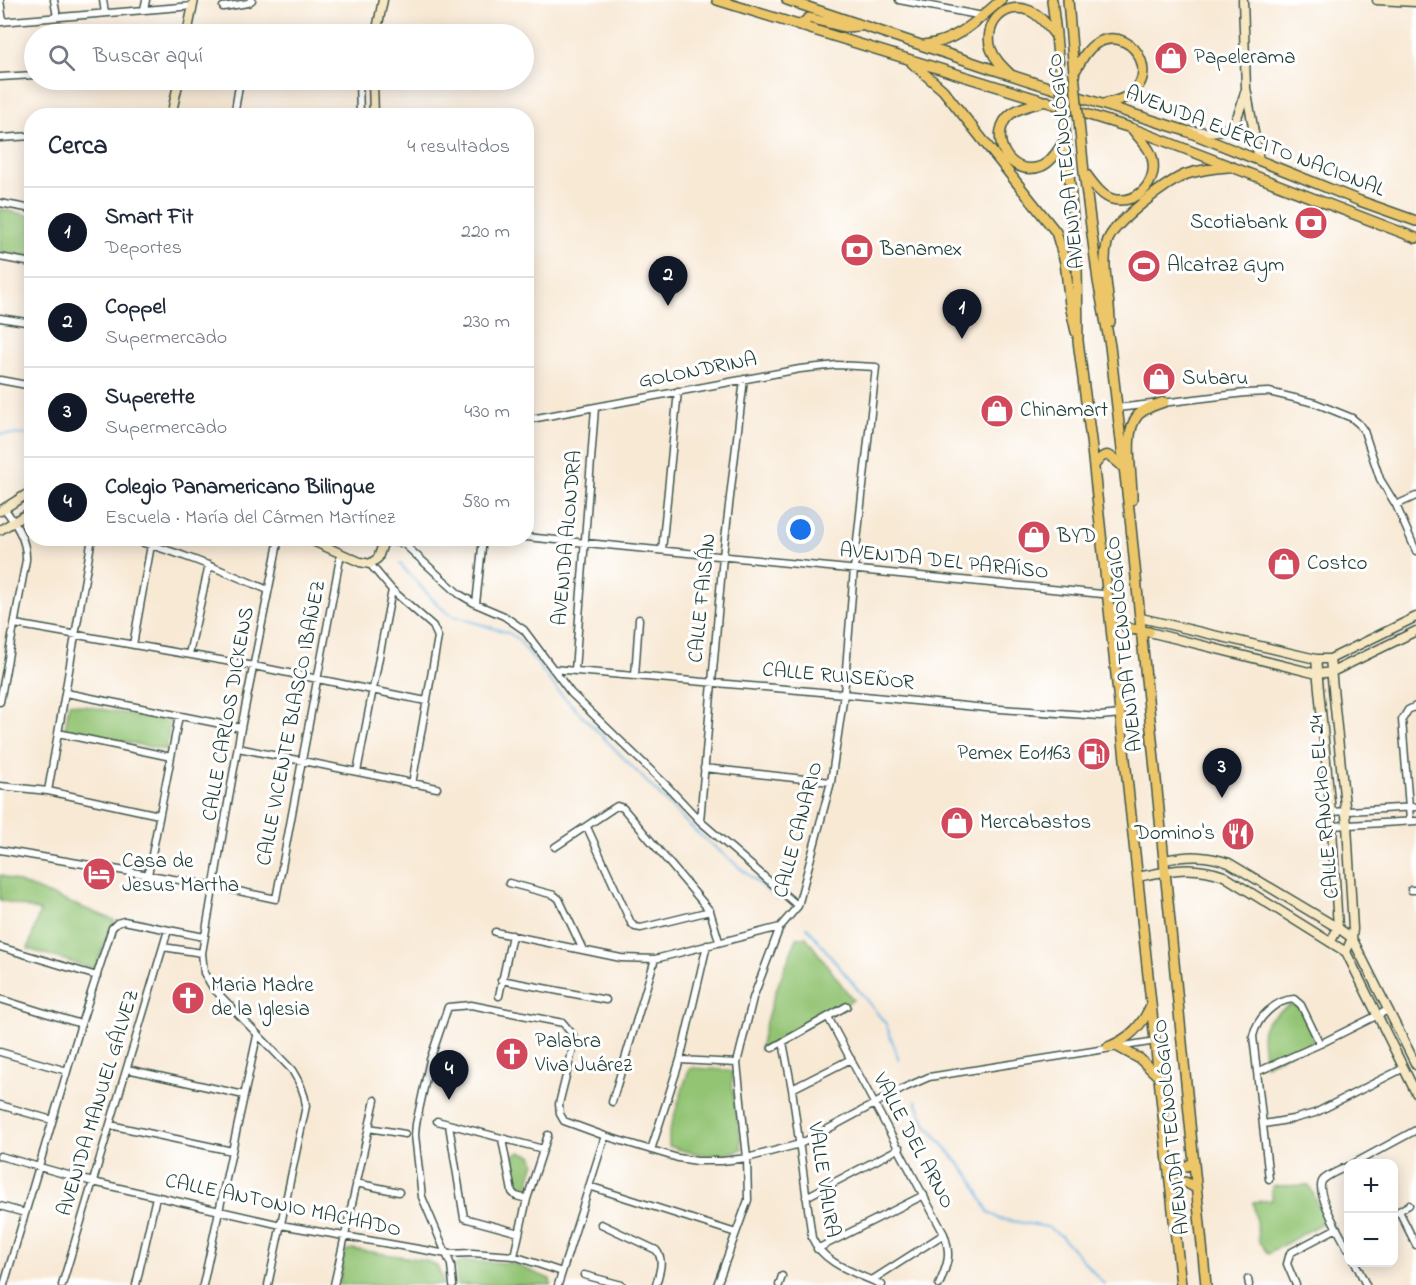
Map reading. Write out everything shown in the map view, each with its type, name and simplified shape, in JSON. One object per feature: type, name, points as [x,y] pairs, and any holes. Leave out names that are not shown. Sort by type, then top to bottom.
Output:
[{"type":"main road","name":"AVENIDA EJÉRCITO NACIONAL","points":[[717,0],[1131,128],[1416,238]]},
{"type":"main road","points":[[787,0],[862,26]]},
{"type":"main road","points":[[919,45],[932,44],[953,37],[1001,0]]},
{"type":"main road","name":"AVENIDA TECNOLÓGICO","points":[[1052,0],[1077,264],[1078,341],[1094,466],[1181,1285]]},
{"type":"main road","name":"AVENIDA TECNOLÓGICO","points":[[1068,0],[1084,172],[1098,281],[1110,346],[1141,618],[1145,631],[1206,1285]]},
{"type":"main road","points":[[1013,76],[998,62],[990,47],[990,30],[997,16],[1011,9],[1031,11],[1047,24],[1056,36]]},
{"type":"main road","points":[[799,26],[806,19],[813,18],[844,27],[862,26]]},
{"type":"main road","name":"AVENIDA EJÉRCITO NACIONAL","points":[[862,26],[1186,130],[1416,221]]},
{"type":"main road","points":[[1074,73],[1090,48],[1105,40],[1121,40],[1135,50],[1142,65],[1139,86],[1125,99],[1103,104]]},
{"type":"main road","points":[[908,60],[943,90],[1056,232],[1065,261],[1072,318],[1078,341]]},
{"type":"main road","points":[[1048,101],[1018,110],[1005,120],[1000,134],[1005,154],[1014,164],[1024,168],[1039,167],[1051,159],[1066,139]]},
{"type":"main road","points":[[1084,172],[1098,189],[1113,199],[1128,199],[1143,192],[1153,178],[1152,160],[1150,153],[1131,128]]},
{"type":"main road","points":[[1110,346],[1110,310],[1105,256],[1109,235],[1136,209],[1178,179],[1196,172],[1233,167]]},
{"type":"main road","points":[[1131,527],[1132,425],[1143,411],[1164,402]]},
{"type":"main road","points":[[1094,466],[1101,456],[1105,455],[1113,457],[1123,467]]},
{"type":"main road","points":[[1108,598],[1120,623],[1125,628],[1145,631]]},
{"type":"main road","points":[[1113,1047],[1130,1036],[1140,1025],[1151,1005]]},
{"type":"main road","points":[[1113,1047],[1140,1059],[1160,1078]]},
{"type":"main road","points":[[1169,1162],[1182,1167],[1194,1161]]},
{"type":"main road","points":[[1171,1183],[1185,1182],[1196,1188]]},
{"type":"street","points":[[0,0],[2,22],[194,3],[189,24]]},
{"type":"street","points":[[54,0],[57,17]]},
{"type":"street","points":[[103,0],[105,13]]},
{"type":"street","points":[[144,9],[146,0]]},
{"type":"street","points":[[223,7],[248,3],[252,0]]},
{"type":"street","points":[[378,24],[383,0]]},
{"type":"street","points":[[899,0],[983,16]]},
{"type":"street","points":[[1243,0],[1246,88],[1259,160]]},
{"type":"street","points":[[1377,0],[1416,2]]},
{"type":"street","points":[[0,77],[24,76]]},
{"type":"street","points":[[1186,130],[1211,133],[1222,132],[1230,127],[1237,121],[1246,88]]},
{"type":"street","points":[[173,108],[177,90]]},
{"type":"street","points":[[235,108],[238,90]]},
{"type":"street","points":[[359,90],[360,108]]},
{"type":"street","points":[[373,90],[374,108]]},
{"type":"street","points":[[0,138],[24,136]]},
{"type":"street","points":[[0,203],[24,208]]},
{"type":"street","points":[[0,257],[24,262]]},
{"type":"street","points":[[0,318],[24,322]]},
{"type":"street","name":"GOLONDRINA","points":[[534,419],[820,366],[876,367]]},
{"type":"street","name":"CALLE CANARIO","points":[[717,1285],[748,1200],[747,1158],[737,1063],[753,998],[780,927],[798,906],[831,782],[844,694],[854,569],[876,367]]},
{"type":"street","name":"CALLE FAISÁN","points":[[700,821],[723,556],[744,379]]},
{"type":"street","points":[[0,380],[24,384]]},
{"type":"street","points":[[662,550],[678,391]]},
{"type":"street","points":[[1116,408],[1269,392],[1334,410],[1359,424],[1364,431],[1380,479],[1396,506],[1416,551]]},
{"type":"street","name":"AVENIDA ALONDRA","points":[[574,670],[595,408]]},
{"type":"street","points":[[24,496],[2,509],[14,521],[24,540]]},
{"type":"street","points":[[1396,506],[1416,496]]},
{"type":"street","points":[[0,530],[24,515]]},
{"type":"street","name":"AVENIDA DEL PARAÍSO","points":[[534,538],[1102,594],[1108,598]]},
{"type":"street","points":[[0,702],[15,624],[25,546]]},
{"type":"street","points":[[48,791],[91,546]]},
{"type":"street","points":[[133,645],[151,546]]},
{"type":"street","points":[[154,546],[209,565],[268,590]]},
{"type":"street","name":"CALLE CARLOS DICKENS","points":[[268,1285],[306,1106],[305,1098],[299,1080],[292,1070],[213,988],[204,973],[202,953],[241,728],[277,546]]},
{"type":"street","points":[[325,546],[370,564],[392,590],[433,626],[438,637],[412,784]]},
{"type":"street","points":[[370,564],[378,558],[382,546]]},
{"type":"street","points":[[406,546],[459,594],[504,616],[524,630],[571,693],[700,821],[798,906]]},
{"type":"street","points":[[476,604],[482,546]]},
{"type":"street","name":"CALLE VICENTE BLASCO IBAÑEZ","points":[[215,886],[276,899],[341,553]]},
{"type":"street","points":[[189,654],[209,565]]},
{"type":"street","points":[[357,772],[392,590]]},
{"type":"street","points":[[1141,618],[1316,659],[1330,659],[1416,617]]},
{"type":"street","points":[[635,676],[639,619]]},
{"type":"street","points":[[15,624],[254,666],[426,701]]},
{"type":"street","points":[[1145,631],[1317,674],[1332,672],[1416,631]]},
{"type":"street","points":[[1234,654],[1238,640]]},
{"type":"street","name":"CALLE RANCHO EL 24","points":[[1316,659],[1331,812],[1338,927],[1331,941]]},
{"type":"street","name":"CALLE RANCHO EL 24","points":[[1330,659],[1347,825],[1352,938],[1346,952]]},
{"type":"street","name":"CALLE RUISEÑOR","points":[[553,669],[986,708],[1100,716],[1121,714]]},
{"type":"street","points":[[66,693],[241,728]]},
{"type":"street","points":[[1332,826],[1413,821],[1402,720],[1408,710],[1416,706]]},
{"type":"street","points":[[148,875],[179,716]]},
{"type":"street","points":[[58,733],[171,757]]},
{"type":"street","points":[[238,748],[437,788]]},
{"type":"street","points":[[704,768],[831,782]]},
{"type":"street","points":[[0,786],[48,791],[159,815]]},
{"type":"street","points":[[555,847],[617,806],[623,808],[710,911],[719,941]]},
{"type":"street","points":[[1331,812],[1413,807]]},
{"type":"street","points":[[587,827],[631,923],[635,927],[641,928],[710,911]]},
{"type":"street","points":[[0,850],[215,886]]},
{"type":"street","points":[[1165,860],[1197,856],[1229,863],[1338,927],[1352,938],[1416,1065]]},
{"type":"street","points":[[1138,877],[1166,870],[1204,870],[1224,876],[1346,952],[1416,1093]]},
{"type":"street","points":[[509,882],[554,895],[559,899],[583,950]]},
{"type":"street","points":[[4,1285],[81,1024],[112,928],[117,923],[128,922],[204,937]]},
{"type":"street","points":[[495,932],[633,960],[655,959],[780,927]]},
{"type":"street","name":"AVENIDA MANUEL GÁLVEZ","points":[[62,1285],[168,930]]},
{"type":"street","points":[[499,996],[512,935]]},
{"type":"street","points":[[651,1150],[680,1060],[707,945]]},
{"type":"street","points":[[0,947],[97,976]]},
{"type":"street","points":[[163,947],[202,953]]},
{"type":"street","points":[[612,1102],[655,959]]},
{"type":"street","points":[[501,980],[606,1000]]},
{"type":"street","points":[[0,999],[81,1024]]},
{"type":"street","points":[[1269,1179],[1253,1036],[1255,1028],[1260,1019],[1282,1002],[1291,999],[1300,1002],[1320,1044]]},
{"type":"street","points":[[453,1285],[451,1265],[422,1197],[415,1135],[429,1068],[446,1009],[456,1005],[471,1005],[563,1023],[573,1035],[574,1044],[559,1110],[564,1121],[651,1150],[697,1161],[747,1158],[800,1144],[929,1077],[1156,1041]]},
{"type":"street","points":[[772,1048],[847,1006]]},
{"type":"street","points":[[1257,1072],[1388,1010]]},
{"type":"street","name":"VALLE DEL ARNO","points":[[828,1017],[944,1234],[950,1252],[939,1285]]},
{"type":"street","points":[[203,1285],[257,1036]]},
{"type":"street","name":"VALLE VALIRA","points":[[783,1042],[800,1144],[810,1232],[817,1249],[826,1258],[882,1285]]},
{"type":"street","points":[[0,1052],[68,1071]]},
{"type":"street","points":[[792,1089],[850,1059]]},
{"type":"street","points":[[680,1060],[737,1063]]},
{"type":"street","points":[[1264,1124],[1315,1113],[1404,1068]]},
{"type":"street","points":[[127,1069],[244,1095]]},
{"type":"street","points":[[334,1285],[375,1100]]},
{"type":"street","points":[[0,1105],[52,1120]]},
{"type":"street","points":[[437,1121],[543,1149]]},
{"type":"street","points":[[111,1125],[232,1151]]},
{"type":"street","points":[[449,1125],[464,1218],[462,1226]]},
{"type":"street","points":[[369,1128],[405,1134]]},
{"type":"street","points":[[1362,1159],[1416,1130]]},
{"type":"street","points":[[514,1256],[527,1199],[548,1135]]},
{"type":"street","points":[[558,1285],[605,1136]]},
{"type":"street","points":[[502,1139],[512,1192],[516,1196],[527,1199]]},
{"type":"street","points":[[806,1197],[900,1148]]},
{"type":"street","name":"CALLE ANTONIO MACHADO","points":[[0,1156],[93,1182],[281,1225],[447,1254],[514,1256],[562,1272]]},
{"type":"street","points":[[1344,1168],[1324,1179],[1321,1187],[1337,1228],[1344,1235]]},
{"type":"street","points":[[356,1183],[399,1192]]},
{"type":"street","points":[[589,1186],[736,1233]]},
{"type":"street","points":[[817,1249],[924,1195]]},
{"type":"street","points":[[136,1285],[156,1197]]},
{"type":"street","points":[[1398,1211],[1409,1205]]},
{"type":"street","points":[[0,1206],[25,1213]]},
{"type":"street","points":[[1397,1213],[1416,1245]]},
{"type":"street","points":[[464,1218],[519,1233]]},
{"type":"street","points":[[601,1224],[656,1250],[661,1255],[656,1285]]},
{"type":"street","points":[[1296,1285],[1287,1264],[1290,1253],[1337,1228]]},
{"type":"street","points":[[872,1280],[944,1234]]},
{"type":"street","points":[[1357,1267],[1366,1285]]},
{"type":"street","points":[[584,1275],[622,1285]]},
{"type":"street","points":[[779,1285],[782,1276]]},
{"type":"green space","points":[[0,209],[24,214],[24,256],[0,251]]},
{"type":"green space","points":[[69,703],[170,722],[166,750],[65,730]]},
{"type":"green space","points":[[0,875],[114,920],[95,969],[28,949],[40,911],[0,900]]},
{"type":"green space","points":[[806,937],[853,1000],[760,1050],[770,1007],[786,965],[797,938]]},
{"type":"green space","points":[[1293,1003],[1300,1006],[1318,1039],[1265,1065],[1262,1041],[1264,1027],[1273,1016]]},
{"type":"green space","points":[[689,1069],[727,1070],[733,1073],[732,1086],[742,1149],[724,1154],[706,1155],[669,1146],[669,1132]]},
{"type":"green space","points":[[520,1152],[532,1155],[535,1162],[527,1189],[524,1191],[518,1186],[513,1156]]},
{"type":"green space","points":[[1309,1185],[1323,1214],[1322,1223],[1268,1254],[1259,1242],[1253,1202],[1272,1200],[1272,1186]]},
{"type":"green space","points":[[352,1249],[425,1260],[437,1266],[442,1277],[442,1285],[339,1285],[345,1251]]},
{"type":"green space","points":[[463,1261],[511,1263],[550,1279],[551,1285],[457,1285],[456,1265]]},
{"type":"waterway","points":[[0,434],[24,435]]},
{"type":"waterway","points":[[400,564],[450,615],[509,633],[517,638],[558,691],[694,830],[778,899]]},
{"type":"waterway","points":[[807,927],[886,1024],[899,1060]]},
{"type":"waterway","points":[[916,1101],[925,1123],[972,1179],[988,1212],[1000,1219],[1047,1227],[1060,1235],[1105,1285]]},
{"type":"place","name":"Papelerama","points":[[1171,58]]},
{"type":"place","name":"Scotiabank","points":[[1311,223]]},
{"type":"place","name":"Banamex","points":[[857,250]]},
{"type":"place","name":"Alcatraz Gym","points":[[1144,266]]},
{"type":"place","name":"Coppel","points":[[668,306]]},
{"type":"place","name":"Smart Fit","points":[[962,339]]},
{"type":"place","name":"Subaru","points":[[1159,379]]},
{"type":"place","name":"Chinamart","points":[[997,411]]},
{"type":"place","name":"BYD","points":[[1034,537]]},
{"type":"place","name":"Costco","points":[[1284,564]]},
{"type":"place","name":"Pemex E01163","points":[[1094,754]]},
{"type":"place","name":"Superette","points":[[1222,798]]},
{"type":"place","name":"Mercabastos","points":[[957,823]]},
{"type":"place","name":"Domino's","points":[[1238,834]]},
{"type":"place","name":"Casa de Jesus Martha","points":[[99,874]]},
{"type":"place","name":"Maria Madre de la Iglesia","points":[[188,998]]},
{"type":"place","name":"Palabra Viva Juárez","points":[[512,1054]]},
{"type":"place","name":"Colegio Panamericano Bilingue","points":[[449,1100]]}]
